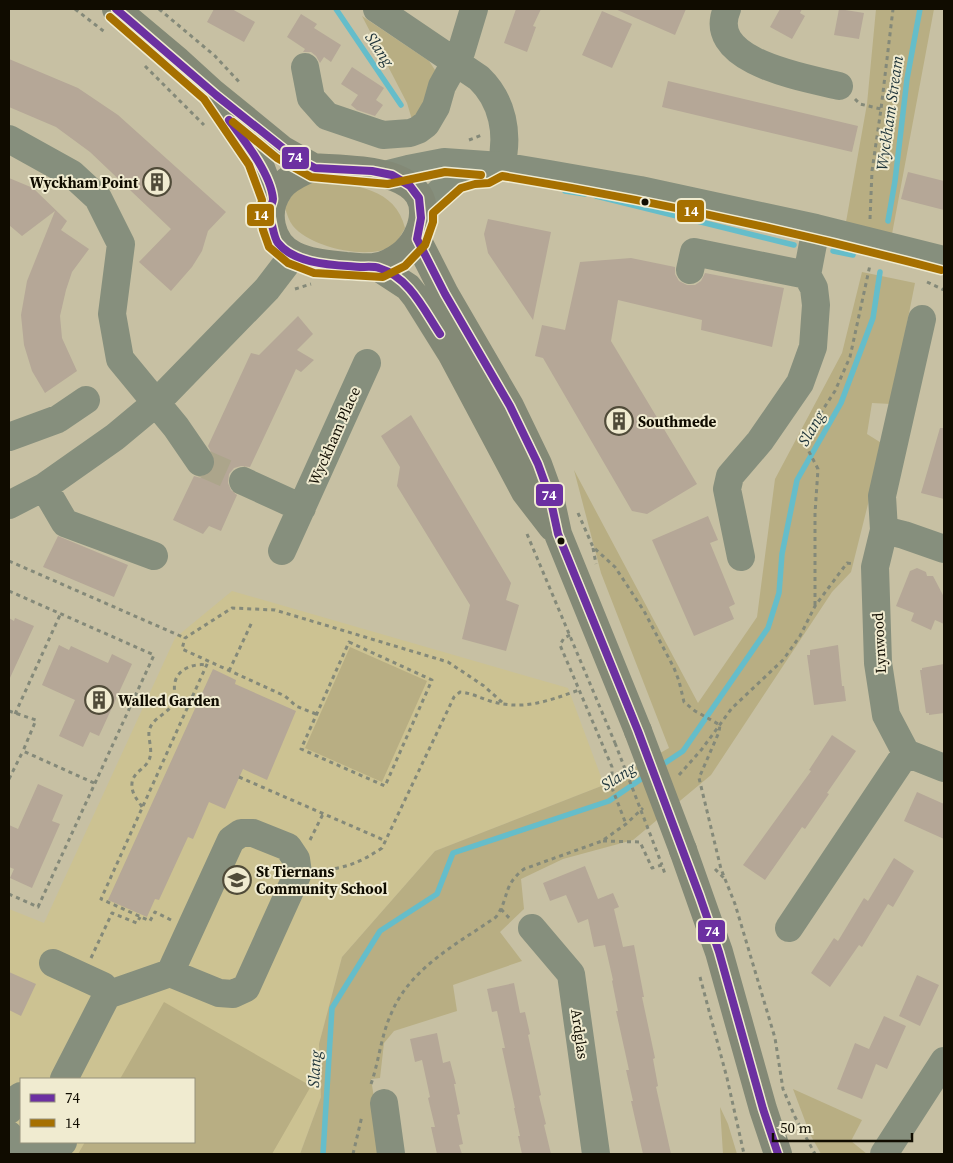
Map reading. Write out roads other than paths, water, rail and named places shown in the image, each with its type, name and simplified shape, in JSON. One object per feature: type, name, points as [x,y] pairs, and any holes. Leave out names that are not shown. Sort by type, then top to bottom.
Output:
[{"type":"main road","points":[[111,21],[178,61],[212,92],[283,150],[313,167],[388,174],[411,187],[419,197],[422,209],[422,219],[417,239],[399,258],[379,268]]},
{"type":"main road","points":[[212,92],[258,160],[274,200]]},
{"type":"main road","points":[[313,167],[290,179],[279,189],[270,210],[272,228],[285,265],[316,262],[379,268],[408,287],[451,353],[525,492],[558,534]]},
{"type":"main road","points":[[417,239],[445,294],[514,414],[538,464],[550,497],[558,534],[627,737],[672,857],[719,952],[763,1109],[778,1154]]},
{"type":"main road","points":[[763,1109],[797,1154]]},
{"type":"street","points":[[377,9],[480,78],[488,86],[499,108],[504,129],[504,156],[501,166],[486,173],[473,174],[456,179],[422,209]]},
{"type":"street","points":[[304,67],[311,98],[327,116],[383,135],[410,133],[426,124],[436,107],[446,78],[463,47],[474,9]]},
{"type":"street","points":[[727,9],[724,16],[725,29],[739,52],[756,62],[839,86]]},
{"type":"street","points":[[504,129],[515,146],[549,174]]},
{"type":"street","points":[[9,139],[72,174],[98,198],[121,244],[112,314],[120,359],[157,402],[200,462]]},
{"type":"street","points":[[388,174],[444,162],[501,166],[626,186],[816,228],[944,260]]},
{"type":"street","points":[[741,557],[727,489],[730,476],[760,441],[800,383],[813,346],[816,305],[814,288],[807,276],[816,228]]},
{"type":"street","points":[[690,270],[694,252],[807,276]]},
{"type":"street","points":[[9,505],[44,487],[115,437],[157,402],[267,289],[285,265]]},
{"type":"street","name":"Lynwood","points":[[906,753],[886,715],[878,663],[875,567],[884,530],[882,496],[922,319]]},
{"type":"street","name":"Wyckham Place","points":[[282,551],[367,363]]},
{"type":"street","points":[[9,437],[58,419],[86,400]]},
{"type":"street","points":[[243,482],[302,508]]},
{"type":"street","points":[[44,487],[65,522],[154,556]]},
{"type":"street","points":[[884,530],[944,549]]},
{"type":"street","points":[[789,928],[906,753],[944,768]]},
{"type":"street","points":[[65,1078],[107,994],[170,973],[219,993],[233,994],[246,988],[298,873],[296,859],[288,847],[253,833],[240,833],[231,840],[170,973]]},
{"type":"street","name":"Ardglas","points":[[532,928],[571,974],[596,1154]]},
{"type":"street","points":[[53,963],[103,986],[107,994]]},
{"type":"street","points":[[884,1154],[944,1061]]},
{"type":"street","points":[[9,1110],[20,1097]]},
{"type":"street","points":[[372,1102],[391,1154]]},
{"type":"street","points":[[23,1149],[46,1153],[56,1149],[62,1143]]},
{"type":"waterway","name":"Slang","points":[[336,9],[401,105]]},
{"type":"waterway","name":"Wyckham Stream","points":[[888,221],[895,181],[907,79],[920,9]]},
{"type":"waterway","name":"Slang","points":[[565,191],[585,194]]},
{"type":"waterway","name":"Slang","points":[[596,196],[794,245]]},
{"type":"waterway","name":"Slang","points":[[833,251],[853,255]]},
{"type":"waterway","name":"Slang","points":[[659,767],[683,751],[768,628],[779,593],[782,554],[797,480],[841,403],[873,318],[880,272]]},
{"type":"waterway","name":"Slang","points":[[323,1154],[332,1008],[380,931],[437,894],[453,853],[609,801],[647,775]]},
{"type":"tunnel","points":[[200,462],[243,481]]},
{"type":"place","name":"Wyckham Point","points":[[157,182]]},
{"type":"place","name":"Southmede","points":[[619,421]]},
{"type":"place","name":"Walled Garden","points":[[99,700]]},
{"type":"place","name":"St Tiernans Community School","points":[[237,880]]}]
